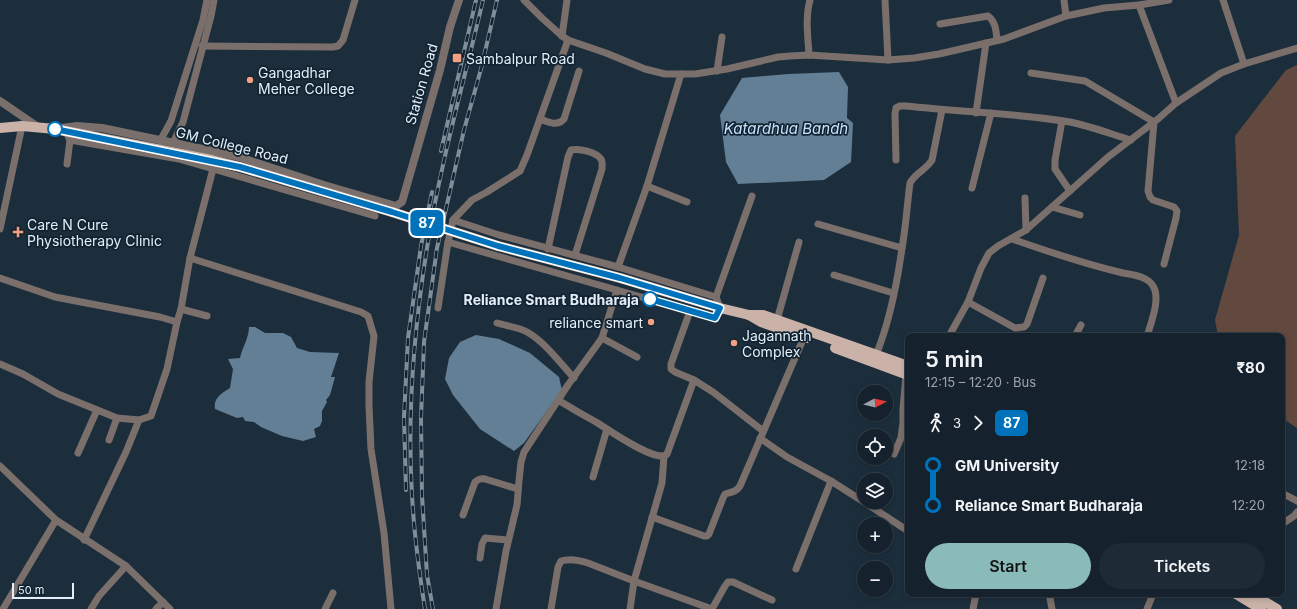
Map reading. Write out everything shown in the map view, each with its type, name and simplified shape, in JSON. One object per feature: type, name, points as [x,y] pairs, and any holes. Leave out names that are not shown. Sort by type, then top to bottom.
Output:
[{"type":"main road","points":[[0,128],[22,126],[55,129],[69,135],[240,167],[392,212],[498,246],[605,274],[720,308],[749,315],[763,315],[876,355],[905,370]]},
{"type":"main road","points":[[749,315],[760,322],[905,371]]},
{"type":"main road","points":[[1242,597],[1257,604],[1277,609]]},
{"type":"street","points":[[160,140],[171,121],[203,20],[207,0]]},
{"type":"street","points":[[173,143],[183,122],[214,0]]},
{"type":"street","points":[[202,46],[338,46],[343,40],[355,0]]},
{"type":"street","name":"Station Road","points":[[400,204],[402,202],[459,0]]},
{"type":"street","points":[[524,0],[565,38],[636,66],[665,74],[695,74],[749,65],[778,57],[809,55],[888,60],[914,58],[997,40],[1066,16],[1104,8],[1139,5],[1168,0]]},
{"type":"street","points":[[438,308],[448,242],[454,220],[472,200],[520,170],[527,155],[565,38],[567,0]]},
{"type":"street","points":[[809,55],[807,19],[810,0]]},
{"type":"street","points":[[885,0],[888,60]]},
{"type":"street","points":[[1064,0],[1066,16]]},
{"type":"street","points":[[1104,0],[1104,8]]},
{"type":"street","points":[[1223,0],[1244,64]]},
{"type":"street","points":[[1139,5],[1176,103]]},
{"type":"street","points":[[940,24],[988,16],[992,19],[994,24],[997,40]]},
{"type":"street","points":[[717,71],[722,37]]},
{"type":"street","points":[[976,113],[986,43]]},
{"type":"street","points":[[951,333],[968,302],[981,268],[989,253],[1026,230],[1108,157],[1176,103],[1221,73],[1244,64],[1297,48]]},
{"type":"street","points":[[540,118],[552,123],[561,122],[564,119],[579,71]]},
{"type":"street","points":[[1031,73],[1085,81],[1154,122]]},
{"type":"street","points":[[618,267],[647,186],[681,74]]},
{"type":"street","points":[[0,101],[38,127]]},
{"type":"street","points":[[896,160],[895,114],[896,108],[900,106],[991,113],[1062,121],[1078,124],[1131,140]]},
{"type":"street","points":[[876,355],[888,324],[902,248],[910,183],[913,178],[929,165],[932,160],[942,110]]},
{"type":"street","points":[[972,188],[991,113]]},
{"type":"street","points":[[1062,121],[1055,160],[1055,169],[1070,191]]},
{"type":"street","points":[[1154,122],[1148,191],[1153,200],[1174,207],[1176,211],[1176,218],[1164,264]]},
{"type":"street","points":[[0,228],[22,126]]},
{"type":"street","name":"GM College Road","points":[[55,129],[77,126],[102,128],[160,140],[239,158],[382,202],[396,206],[400,204]]},
{"type":"street","points":[[67,164],[69,135],[179,160],[375,216]]},
{"type":"street","points":[[548,249],[568,157],[571,150],[576,149],[596,154],[602,162],[602,169],[575,255]]},
{"type":"street","points":[[0,364],[23,374],[58,394],[117,418],[139,420],[151,416],[167,369],[181,309],[190,258],[213,169]]},
{"type":"street","points":[[647,186],[687,202]]},
{"type":"street","points":[[448,242],[715,318],[720,308],[716,297],[752,196]]},
{"type":"street","points":[[1025,198],[1026,230]]},
{"type":"street","points":[[1052,207],[1080,215]]},
{"type":"street","points":[[454,220],[499,235],[618,267],[716,297]]},
{"type":"street","points":[[818,224],[902,248]]},
{"type":"street","points":[[1012,239],[1086,264],[1149,280],[1154,286],[1156,293],[1154,314],[1148,333]]},
{"type":"street","points":[[777,320],[799,242]]},
{"type":"street","points":[[190,258],[361,312],[368,316],[374,336],[369,388],[371,449],[384,533],[391,609]]},
{"type":"street","points":[[834,275],[893,293]]},
{"type":"street","points":[[0,278],[54,297],[160,317],[177,322]]},
{"type":"street","points":[[968,302],[1015,328],[1024,327],[1043,278]]},
{"type":"street","points":[[496,609],[508,540],[517,505],[521,462],[524,452],[529,442],[602,338],[617,290]]},
{"type":"street","points":[[181,309],[207,316]]},
{"type":"street","points":[[690,311],[670,364],[671,369],[694,380],[713,392],[763,431]]},
{"type":"street","points":[[497,323],[520,329],[538,339],[574,378]]},
{"type":"street","points":[[1077,333],[1081,325]]},
{"type":"street","points":[[652,517],[704,536],[709,534],[725,494],[734,492],[740,486],[804,337]]},
{"type":"street","points":[[602,338],[637,357]]},
{"type":"street","points":[[630,609],[634,581],[662,483],[664,456],[667,454],[694,380]]},
{"type":"street","points":[[894,454],[900,438],[903,423],[905,394]]},
{"type":"street","points":[[558,400],[621,439],[658,456],[664,456]]},
{"type":"street","points":[[78,453],[98,410]]},
{"type":"street","points":[[109,440],[117,418]]},
{"type":"street","points":[[84,540],[126,452],[139,420]]},
{"type":"street","points":[[593,478],[607,429]]},
{"type":"street","points":[[760,438],[787,457],[831,481],[857,498]]},
{"type":"street","points":[[0,466],[56,520],[84,540],[126,566],[170,609]]},
{"type":"street","points":[[463,515],[475,482],[482,478],[518,489]]},
{"type":"street","points":[[796,569],[831,481]]},
{"type":"street","points":[[1285,495],[1297,501]]},
{"type":"street","points":[[875,509],[905,529]]},
{"type":"street","points":[[1285,522],[1297,512]]},
{"type":"street","points":[[3,609],[56,520]]},
{"type":"street","points":[[480,558],[483,541],[485,538],[508,540]]},
{"type":"street","points":[[551,609],[558,567],[561,561],[566,559],[588,563],[712,609],[728,582],[733,582],[772,600]]},
{"type":"street","points":[[91,609],[99,596],[126,566]]},
{"type":"street","points":[[325,609],[333,593]]},
{"type":"street","points":[[973,609],[975,597]]},
{"type":"street","points":[[1050,597],[1052,609]]},
{"type":"street","points":[[1147,609],[1152,597]]},
{"type":"street","points":[[156,609],[163,602]]},
{"type":"shaded area","points":[[1297,65],[1297,428],[1285,420],[1285,333],[1217,333],[1215,320],[1239,235],[1235,136],[1286,70]]},
{"type":"water","name":"Katardhua Bandh","points":[[839,72],[848,87],[847,118],[853,123],[851,162],[824,180],[738,184],[726,162],[720,115],[742,78]]},
{"type":"water","points":[[249,327],[255,327],[265,333],[283,333],[291,337],[297,348],[310,352],[339,353],[331,377],[335,377],[330,395],[326,400],[327,402],[322,411],[322,421],[320,426],[314,429],[316,437],[303,441],[282,436],[261,427],[254,422],[245,421],[243,417],[237,418],[215,409],[215,402],[217,399],[221,394],[230,388],[233,369],[228,359],[240,358],[248,335]]},
{"type":"water","points":[[476,335],[499,339],[530,353],[559,377],[562,390],[524,443],[514,451],[480,429],[453,395],[445,379],[449,358],[460,342]]},
{"type":"railway","points":[[441,151],[476,0]]},
{"type":"railway","points":[[425,609],[415,538],[411,464],[410,433],[415,340],[422,279],[432,217],[483,0]]},
{"type":"railway","points":[[433,609],[427,575],[422,496],[421,418],[424,342],[437,248],[464,130],[481,69],[497,0]]},
{"type":"railway","points":[[406,490],[404,417],[408,338],[421,246],[432,192]]},
{"type":"bus line","name":"87","points":[[55,129],[212,160],[240,167],[392,212],[498,246],[620,278],[720,308],[715,318],[650,299]]},
{"type":"place","name":"Sambalpur Road","points":[[457,58]]},
{"type":"place","name":"Gangadhar Meher College","points":[[250,80]]},
{"type":"place","name":"Care N Cure Physiotherapy Clinic","points":[[18,232]]},
{"type":"place","name":"Reliance Smart Budharaja","points":[[650,299]]},
{"type":"place","name":"reliance smart","points":[[651,322]]},
{"type":"place","name":"Jagannath Complex","points":[[734,343]]}]
